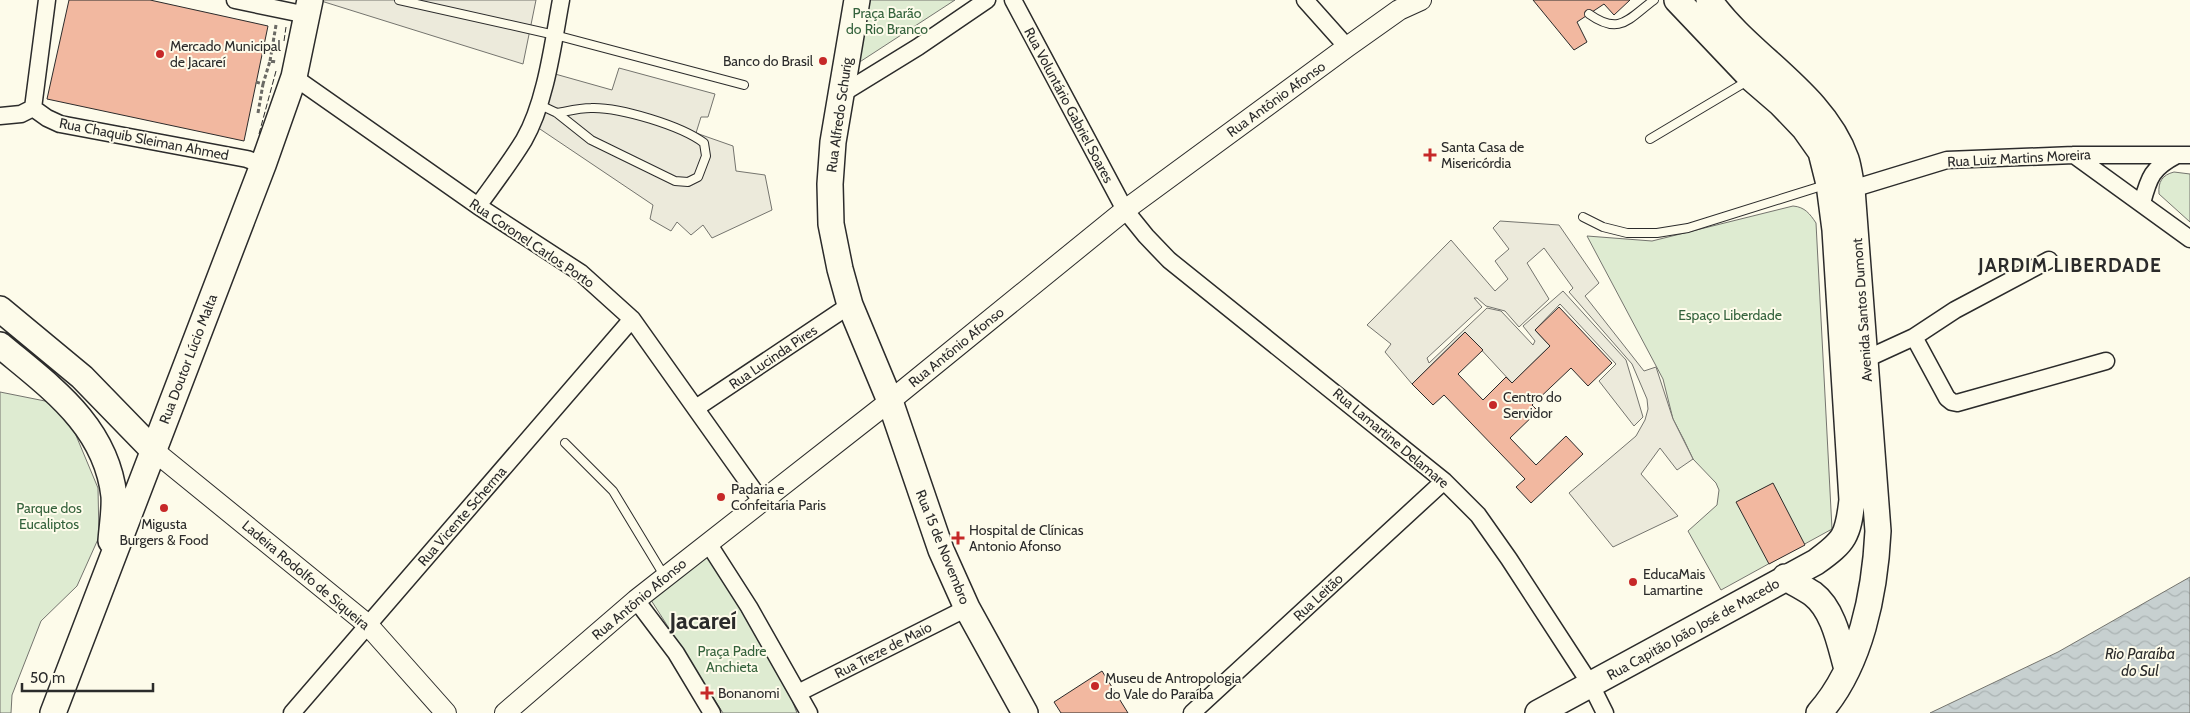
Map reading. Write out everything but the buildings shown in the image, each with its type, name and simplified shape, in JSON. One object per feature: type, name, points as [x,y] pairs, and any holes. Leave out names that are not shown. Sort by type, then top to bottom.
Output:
[{"type":"main road","name":"Rua Alfredo Schurig","points":[[857,0],[833,142],[830,184],[831,224],[850,305],[890,401]]},
{"type":"main road","name":"Avenida Santos Dumont","points":[[1677,0],[1752,79],[1781,104],[1804,128],[1841,186],[1866,359],[1878,531],[1876,568],[1868,606],[1847,669],[1819,713]]},
{"type":"main road","name":"Avenida Santos Dumont","points":[[1709,0],[1765,61],[1805,97],[1833,133],[1846,159],[1835,230],[1852,500],[1849,525],[1844,539]]},
{"type":"main road","name":"Rua Doutor Lúcio Malta","points":[[53,713],[264,165],[294,77],[308,7]]},
{"type":"main road","points":[[0,309],[82,377],[153,450]]},
{"type":"main road","points":[[0,345],[80,415],[95,438],[108,470],[114,496],[110,569]]},
{"type":"main road","name":"Rua 15 de Novembro","points":[[890,401],[941,550],[967,608],[1024,713]]},
{"type":"main road","name":"Rua Capitão João José de Macedo","points":[[1538,713],[1785,577],[1816,562],[1844,539]]},
{"type":"main road","points":[[1785,577],[1814,595],[1824,607],[1837,635],[1847,669]]},
{"type":"street","points":[[0,116],[21,114],[33,108],[47,0]]},
{"type":"street","points":[[235,0],[279,9],[308,7]]},
{"type":"street","points":[[478,206],[525,139],[538,104],[555,35],[561,0]]},
{"type":"street","points":[[840,95],[918,47],[987,0]]},
{"type":"street","name":"Rua Voluntário Gabriel Soares","points":[[1013,0],[1125,210]]},
{"type":"street","points":[[1305,0],[1347,47]]},
{"type":"street","name":"Rua Antônio Afonso","points":[[506,713],[636,600],[890,401],[1125,210],[1399,10],[1421,0]]},
{"type":"street","name":"Rua Coronel Carlos Porto","points":[[294,77],[478,206],[581,273],[632,319],[762,502]]},
{"type":"street","name":"Rua Chaquib Sleiman Ahmed","points":[[33,108],[60,124],[247,160],[264,165]]},
{"type":"street","points":[[2074,155],[2190,239]]},
{"type":"street","name":"Rua Luiz Martins Moreira","points":[[1841,186],[1947,160],[2074,155],[2185,155]]},
{"type":"street","points":[[2142,203],[2148,178],[2161,164],[2185,155]]},
{"type":"street","name":"Rua Lamartine Delamare","points":[[1125,210],[1169,260],[1444,481],[1478,515],[1510,559],[1591,685],[1605,713]]},
{"type":"street","points":[[1866,359],[1914,337],[1955,310],[2049,260]]},
{"type":"street","name":"Rua Lucinda Pires","points":[[696,408],[850,305]]},
{"type":"street","name":"Rua Vicente Scherma","points":[[292,713],[632,319]]},
{"type":"street","points":[[1914,337],[1947,398],[1957,403],[2106,361]]},
{"type":"street","name":"Ladeira Rodolfo de Siqueira","points":[[153,450],[367,624],[446,713]]},
{"type":"street","name":"Rua Leitão","points":[[1192,713],[1444,481]]},
{"type":"street","points":[[708,542],[749,607],[809,713]]},
{"type":"street","points":[[636,600],[676,653],[712,713]]},
{"type":"street","name":"Rua Treze de Maio","points":[[798,692],[967,608]]},
{"type":"lane","points":[[399,0],[555,35],[744,85]]},
{"type":"lane","points":[[1589,14],[1604,24],[1618,26],[1654,0]]},
{"type":"lane","points":[[1650,139],[1752,79]]},
{"type":"lane","points":[[538,104],[557,112],[591,140],[675,181],[688,182],[698,177],[706,156],[704,143],[690,132],[635,116],[593,108],[557,112]]},
{"type":"lane","name":"Rua Luiz Martins Moreira","points":[[1584,217],[1603,227],[1627,233],[1657,234],[1688,228],[1841,186]]},
{"type":"lane","points":[[566,443],[613,492],[665,577]]},
{"type":"path","points":[[270,61],[279,9]]},
{"type":"green space","name":"Praça Barão do Rio Branco","points":[[870,0],[955,0],[855,65]]},
{"type":"green space","points":[[2174,172],[2190,174],[2190,222],[2159,194],[2159,186],[2162,180],[2166,175]]},
{"type":"green space","name":"Espaço Liberdade","points":[[1793,206],[1807,212],[1816,223],[1832,529],[1721,590],[1688,531],[1717,505],[1719,490],[1716,483],[1693,459],[1673,419],[1663,379],[1587,236],[1652,241]]},
{"type":"green space","name":"Parque dos Eucaliptos","points":[[0,392],[50,402],[75,433],[98,488],[99,537],[77,586],[41,621],[12,695],[11,713],[0,713]]},
{"type":"green space","name":"Praça Padre Anchieta","points":[[706,553],[780,669],[797,713],[723,713],[651,600]]},
{"type":"shaded area","points":[[318,0],[536,0],[523,64]]},
{"type":"shaded area","points":[[619,68],[715,94],[708,117],[701,117],[696,133],[733,146],[736,171],[765,175],[772,210],[712,238],[703,225],[691,235],[677,222],[671,231],[650,219],[653,205],[534,125],[548,72],[612,90]]},
{"type":"shaded area","points":[[1500,221],[1559,225],[1599,283],[1585,296],[1644,371],[1656,367],[1673,419],[1693,459],[1677,470],[1660,448],[1641,474],[1678,516],[1613,547],[1569,493],[1636,436],[1645,420],[1648,409],[1647,399],[1632,364],[1569,292],[1573,288],[1544,248],[1527,263],[1549,299],[1519,327],[1505,311],[1486,306],[1477,298],[1474,298],[1482,307],[1427,358],[1429,363],[1487,308],[1501,311],[1533,345],[1535,341],[1523,326],[1563,291],[1626,360],[1643,417],[1634,426],[1599,381],[1616,364],[1560,304],[1535,330],[1550,346],[1512,383],[1465,332],[1412,384],[1385,352],[1391,344],[1367,325],[1451,240],[1495,291],[1508,279],[1495,261],[1509,249],[1493,228]]},
{"type":"water","name":"Rio Paraíba do Sul","points":[[2190,577],[2190,713],[1930,713],[2058,652]]},
{"type":"fence","points":[[284,41],[286,27]]},
{"type":"fence","points":[[259,134],[276,71]]},
{"type":"place","name":"Mercado Municipal de Jacareí","points":[[160,54]]},
{"type":"place","name":"Banco do Brasil","points":[[823,61]]},
{"type":"place","name":"Santa Casa de Misericórdia","points":[[1430,155]]},
{"type":"place","name":"Centro do Servidor","points":[[1493,405]]},
{"type":"place","name":"Padaria e Confeitaria Paris","points":[[721,497]]},
{"type":"place","name":"Migusta Burgers & Food","points":[[164,508]]},
{"type":"place","name":"Hospital de Clínicas Antonio Afonso","points":[[958,538]]},
{"type":"place","name":"EducaMais Lamartine","points":[[1633,582]]},
{"type":"place","name":"Museu de Antropologia do Vale do Paraíba","points":[[1095,686]]},
{"type":"place","name":"Bonanomi","points":[[707,693]]},
{"type":"district","name":"JARDIM LIBERDADE","points":[[2070,265]]},
{"type":"district","name":"Jacareí","points":[[703,621]]}]
